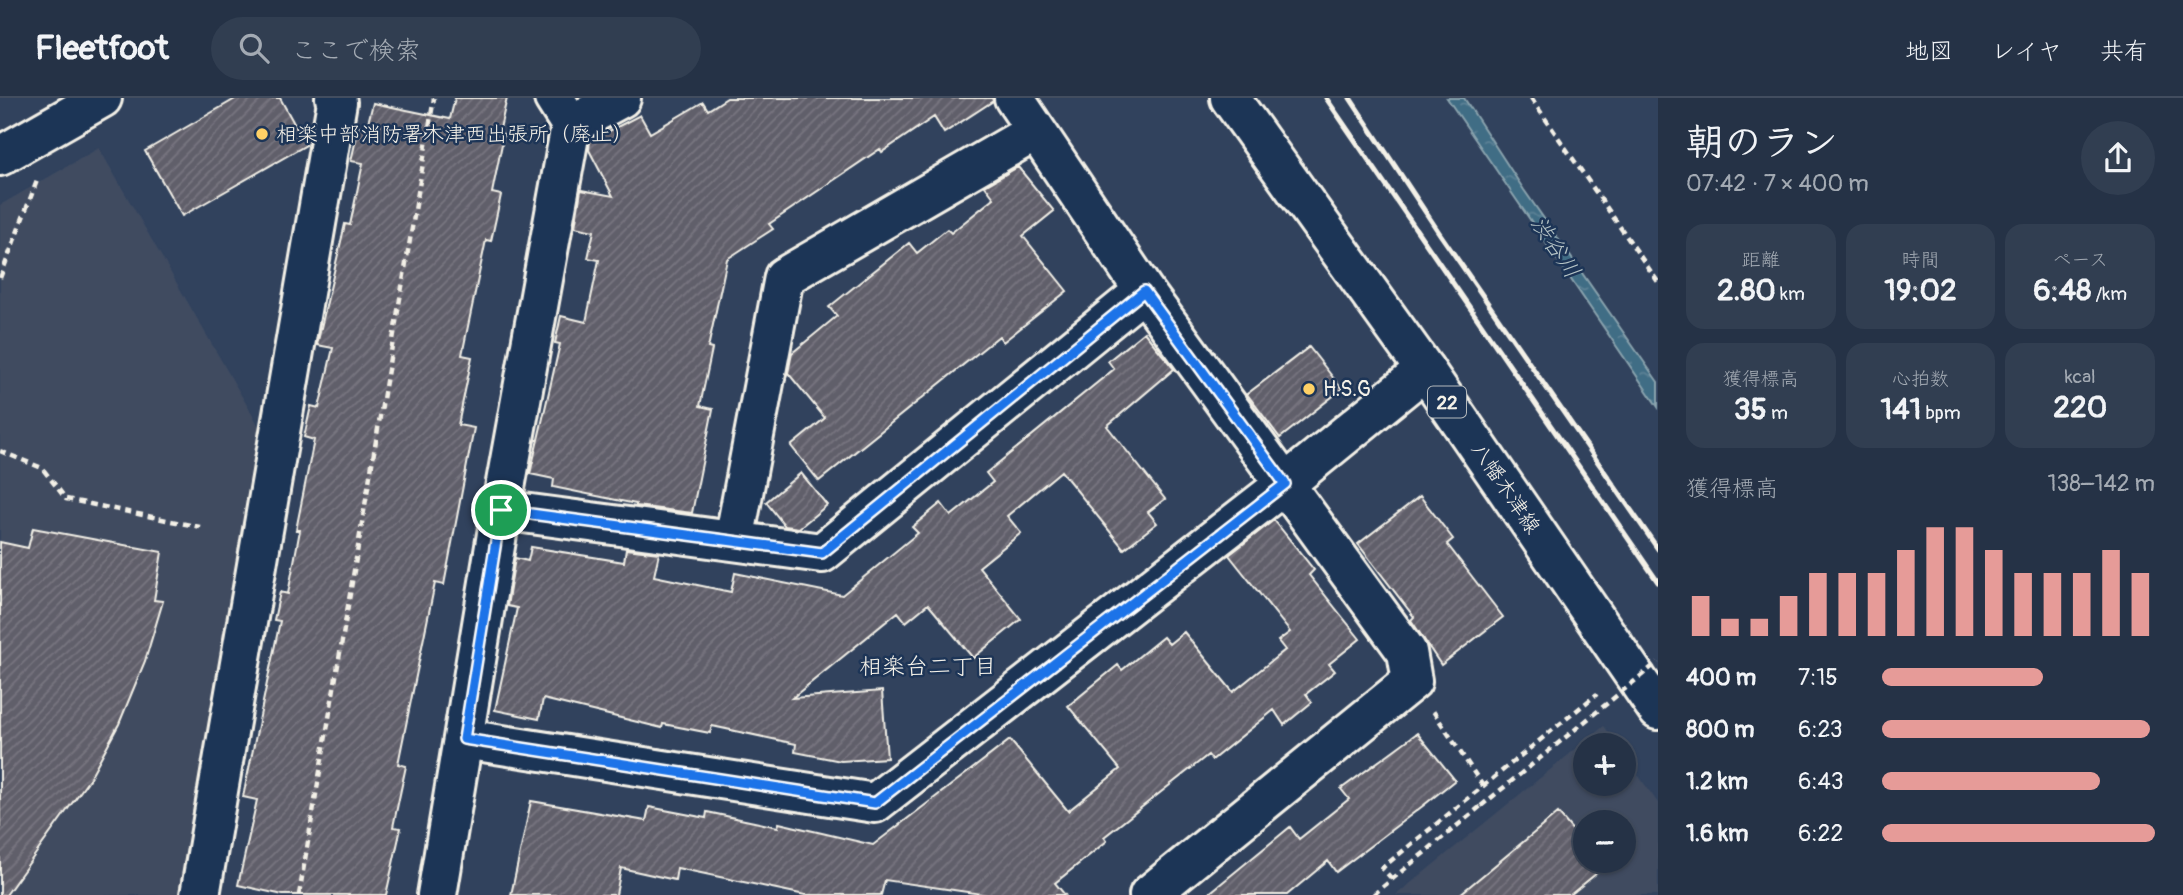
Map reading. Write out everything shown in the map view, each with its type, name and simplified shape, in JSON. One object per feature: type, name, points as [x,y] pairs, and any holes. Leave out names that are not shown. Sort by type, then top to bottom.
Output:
[{"type":"street","points":[[0,156],[102,98]]},
{"type":"street","points":[[200,895],[335,115],[335,98]]},
{"type":"street","points":[[437,895],[501,510],[562,112],[621,98]]},
{"type":"street","points":[[1014,98],[1144,291],[1407,652],[1412,681],[1149,895]]},
{"type":"street","name":"八幡木津線","points":[[1230,98],[1425,370],[1658,710]]},
{"type":"street","points":[[734,541],[784,277],[1036,131]]},
{"type":"street","points":[[501,510],[822,553],[1144,291]]},
{"type":"street","points":[[464,739],[875,803],[1285,484],[1425,370]]},
{"type":"path","points":[[299,895],[434,98]]},
{"type":"path","points":[[1531,98],[1658,282]]},
{"type":"path","points":[[0,278],[42,169]]},
{"type":"path","points":[[0,451],[42,468],[66,499],[200,527]]},
{"type":"path","points":[[1373,895],[1658,662]]},
{"type":"path","points":[[1412,681],[1483,786]]},
{"type":"path","points":[[1392,879],[1382,868],[1597,694]]},
{"type":"shaded area","points":[[99,148],[263,433],[184,895],[0,895],[0,205]]},
{"type":"shaded area","points":[[1604,726],[1609,733],[1595,733]]},
{"type":"shaded area","points":[[1573,751],[1573,796],[1636,796],[1636,772],[1658,803],[1658,895],[1396,895]]},
{"type":"water","name":"渋谷川","points":[[1447,98],[1464,98],[1524,190],[1658,382],[1658,407]]},
{"type":"building","points":[[237,98],[280,98],[306,145],[182,216],[145,151]]},
{"type":"building","points":[[455,98],[507,98],[499,133],[504,134],[492,193],[501,195],[491,241],[486,240],[462,355],[472,357],[458,425],[474,428],[444,585],[435,583],[398,764],[406,766],[393,827],[401,828],[386,895],[283,895],[238,885],[257,800],[243,797],[280,621],[274,620],[280,592],[288,594],[300,530],[296,530],[314,440],[304,437],[311,406],[319,408],[333,348],[317,345],[345,224],[350,225],[363,163],[351,161],[359,126],[367,127],[373,103],[450,119]]},
{"type":"building","points":[[727,98],[992,98],[993,101],[944,133],[934,117],[882,152],[880,149],[769,224],[773,229],[727,259],[708,348],[712,349],[700,406],[713,409],[692,513],[636,506],[553,487],[554,479],[530,474],[560,344],[555,343],[561,316],[586,322],[599,260],[588,258],[594,231],[575,227],[581,190],[613,196],[589,150],[590,141],[640,115],[650,133],[703,102],[708,110]]},
{"type":"building","points":[[1018,167],[1054,211],[1023,236],[1067,291],[1003,342],[999,336],[819,481],[791,446],[825,418],[788,373],[792,353],[837,316],[829,307],[909,243],[917,253],[947,229],[951,233],[994,198],[985,186]]},
{"type":"building","points":[[1144,332],[1174,369],[1107,426],[1165,499],[1148,512],[1157,523],[1124,549],[1061,471],[1007,516],[1021,533],[979,567],[1021,619],[973,658],[928,604],[906,622],[898,612],[792,698],[882,691],[887,758],[841,761],[795,752],[796,744],[712,726],[710,733],[663,724],[662,728],[543,699],[539,719],[495,710],[517,608],[507,606],[515,558],[528,561],[531,547],[624,562],[626,549],[659,553],[654,576],[731,592],[735,573],[842,595],[918,533],[912,527],[941,503],[951,516],[993,482],[986,473],[1114,369],[1108,361]]},
{"type":"building","points":[[1309,347],[1342,389],[1280,438],[1247,394]]},
{"type":"building","points":[[801,473],[827,505],[799,528],[785,526],[766,502]]},
{"type":"building","points":[[1420,496],[1453,539],[1447,544],[1503,617],[1441,665],[1411,620],[1414,617],[1358,544]]},
{"type":"building","points":[[1274,520],[1314,570],[1309,575],[1360,639],[1329,664],[1335,671],[1306,694],[1312,702],[1284,725],[1274,710],[1212,760],[1208,755],[1104,837],[1107,841],[1055,883],[1065,895],[988,895],[885,880],[881,895],[805,895],[677,868],[675,880],[621,868],[616,895],[511,895],[531,801],[646,821],[649,807],[706,818],[707,812],[778,827],[779,823],[873,845],[1010,740],[1068,811],[1120,769],[1068,706],[1118,665],[1122,670],[1163,637],[1169,644],[1184,632],[1233,692],[1285,650],[1278,641],[1290,632],[1229,555]]},
{"type":"building","points":[[33,528],[162,552],[154,600],[163,601],[145,661],[119,724],[88,781],[6,895],[0,895],[0,542],[28,548]]},
{"type":"building","points":[[1417,733],[1455,780],[1424,805],[1336,872],[1328,861],[1287,895],[1207,895],[1290,827],[1299,839],[1349,799],[1341,789]]},
{"type":"building","points":[[1558,813],[1573,831],[1573,873],[1597,873],[1570,895],[1459,895]]},
{"type":"railway","points":[[1326,98],[1658,582]]},
{"type":"railway","points":[[1350,98],[1440,234],[1658,549]]},
{"type":"place","name":"相楽中部消防署木津西出張所（廃止）","points":[[262,134]]},
{"type":"place","name":"H.S.G","points":[[1309,389]]},
{"type":"district","name":"相楽台二丁目","points":[[928,666]]},
{"type":"route","points":[[1144,291],[1285,484],[875,803],[464,739],[501,510],[822,553],[1144,291]]}]
